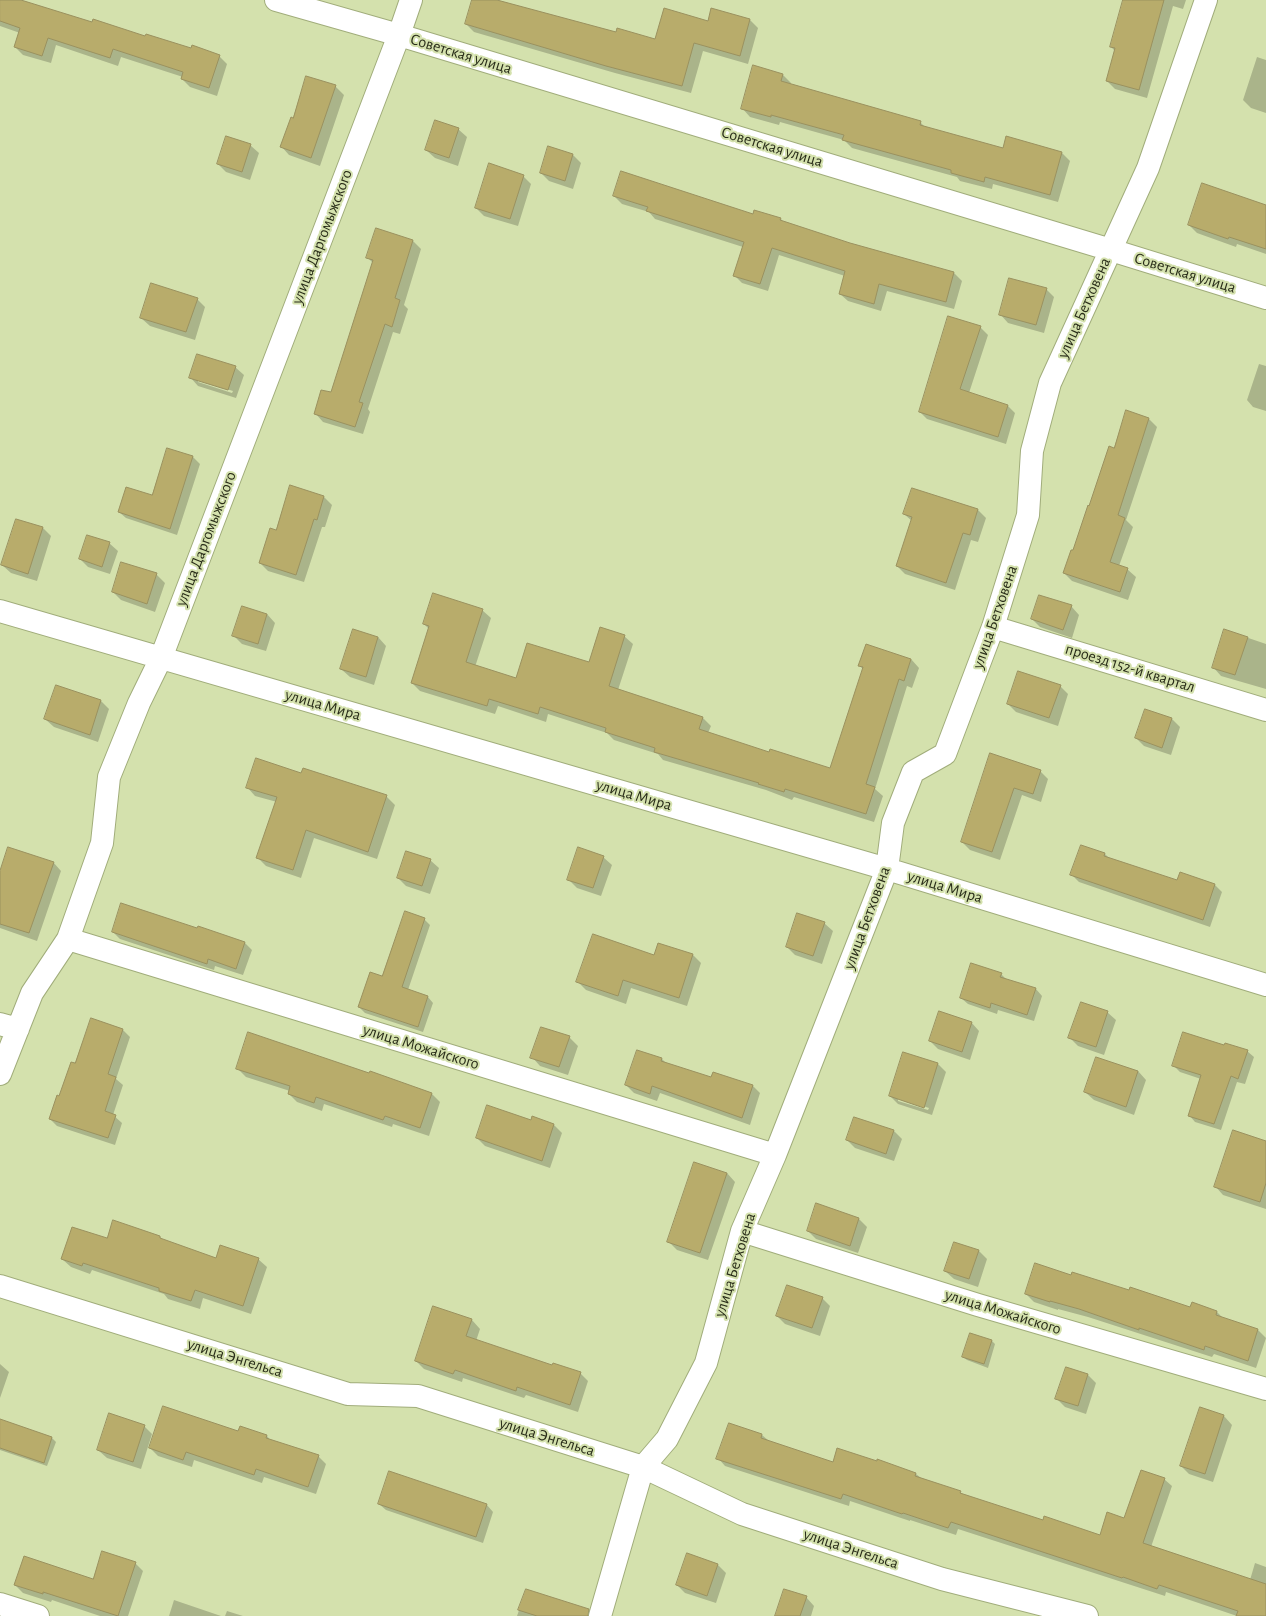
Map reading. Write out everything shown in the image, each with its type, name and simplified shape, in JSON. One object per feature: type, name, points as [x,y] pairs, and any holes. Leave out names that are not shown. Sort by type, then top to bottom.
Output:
[{"type":"street","name":"Советская улица","points":[[276,0],[399,35],[1266,298]]},
{"type":"street","name":"улица Даргомыжского","points":[[0,1074],[9,1027],[68,939],[102,842],[109,777],[139,703],[161,658],[399,35],[411,0]]},
{"type":"street","name":"улица Бетховена","points":[[600,1616],[643,1467],[667,1439],[706,1363],[742,1231],[775,1155],[887,869],[893,823],[913,772],[945,754],[993,627],[1028,515],[1032,451],[1050,383],[1148,168],[1206,0]]},
{"type":"street","name":"улица Мира","points":[[0,610],[887,869],[1266,985]]},
{"type":"street","name":"проезд 152-й квартал","points":[[993,627],[1266,710]]},
{"type":"street","name":"улица Можайского","points":[[68,939],[775,1155]]},
{"type":"street","name":"улица Можайского","points":[[742,1231],[978,1305],[1266,1389]]},
{"type":"street","name":"улица Энгельса","points":[[0,1286],[348,1394],[418,1396],[643,1467],[742,1514],[942,1579],[1087,1616]]},
{"type":"street","points":[[0,1604],[38,1616]]},
{"type":"building","points":[[0,0],[21,0],[92,22],[93,19],[145,36],[146,34],[191,48],[192,45],[220,55],[209,88],[181,79],[183,72],[113,49],[110,58],[48,38],[42,56],[14,47],[20,28],[0,21]]},
{"type":"building","points":[[472,0],[497,0],[616,32],[617,28],[655,39],[664,8],[708,21],[711,8],[750,19],[740,56],[694,43],[682,86],[606,66],[465,24]]},
{"type":"building","points":[[1123,0],[1164,0],[1139,90],[1106,81],[1115,48],[1110,47]]},
{"type":"building","points":[[753,65],[783,74],[781,81],[921,121],[920,125],[1003,148],[1006,136],[1062,152],[1050,195],[985,177],[984,182],[951,173],[951,170],[842,140],[844,135],[771,115],[771,117],[741,109]]},
{"type":"building","points":[[306,76],[336,85],[311,158],[280,147],[291,117],[293,118]]},
{"type":"building","points":[[435,120],[459,128],[449,158],[425,150]]},
{"type":"building","points":[[226,136],[251,144],[242,172],[217,164]]},
{"type":"building","points":[[548,146],[573,154],[565,181],[540,173]]},
{"type":"building","points":[[489,163],[524,175],[510,219],[475,208]]},
{"type":"building","points":[[621,171],[753,214],[754,210],[781,218],[780,220],[850,243],[954,272],[946,302],[879,284],[874,304],[839,294],[845,271],[772,248],[760,284],[733,276],[744,242],[646,211],[648,207],[613,196]]},
{"type":"building","points":[[1202,183],[1266,205],[1266,249],[1229,237],[1228,239],[1188,225]]},
{"type":"building","points":[[376,228],[413,240],[395,298],[400,300],[392,327],[385,324],[359,402],[363,403],[355,427],[314,414],[321,390],[331,392],[373,260],[366,258]]},
{"type":"building","points":[[1009,278],[1047,288],[1036,325],[999,315]]},
{"type":"building","points":[[151,283],[198,298],[186,332],[140,318]]},
{"type":"building","points":[[948,316],[981,326],[960,389],[1008,405],[998,437],[919,412]]},
{"type":"building","points":[[197,354],[236,366],[228,390],[189,378]]},
{"type":"building","points":[[1126,410],[1149,418],[1118,515],[1125,518],[1110,562],[1128,568],[1120,592],[1063,573],[1071,550],[1073,550],[1088,505],[1089,506],[1109,446],[1114,448]]},
{"type":"building","points":[[167,448],[193,456],[170,529],[118,512],[126,487],[152,495]]},
{"type":"building","points":[[290,485],[324,496],[317,520],[314,519],[296,575],[259,563],[270,528],[276,530]]},
{"type":"building","points":[[912,488],[978,509],[970,535],[963,533],[946,583],[896,566],[912,517],[903,514]]},
{"type":"building","points":[[16,519],[43,527],[28,574],[1,565]]},
{"type":"building","points":[[87,535],[110,542],[102,567],[79,559]]},
{"type":"building","points":[[121,562],[157,573],[147,604],[112,592]]},
{"type":"building","points":[[433,593],[483,609],[466,662],[516,678],[527,643],[589,662],[600,627],[625,635],[609,686],[703,717],[699,729],[769,752],[770,749],[830,768],[863,667],[858,666],[866,644],[911,659],[904,681],[899,679],[866,784],[875,787],[866,814],[785,789],[784,792],[758,784],[759,783],[654,752],[655,748],[605,732],[606,728],[540,707],[538,714],[489,699],[487,706],[411,683],[429,626],[423,624]]},
{"type":"building","points":[[1039,595],[1072,605],[1063,630],[1031,619]]},
{"type":"building","points":[[242,606],[267,614],[258,644],[232,636]]},
{"type":"building","points":[[353,629],[378,637],[366,677],[340,669]]},
{"type":"building","points":[[1224,629],[1248,637],[1235,675],[1212,668]]},
{"type":"building","points":[[1018,671],[1061,685],[1049,718],[1007,704]]},
{"type":"building","points":[[56,685],[101,700],[90,735],[44,719]]},
{"type":"building","points":[[1145,709],[1172,718],[1162,748],[1135,738]]},
{"type":"building","points":[[990,753],[1041,770],[1033,794],[1014,788],[992,852],[961,842]]},
{"type":"building","points":[[256,758],[301,773],[303,768],[387,795],[368,852],[306,830],[293,870],[256,858],[277,797],[246,788]]},
{"type":"building","points":[[1081,845],[1105,853],[1104,856],[1177,880],[1180,872],[1215,884],[1203,920],[1070,875]]},
{"type":"building","points":[[8,847],[54,862],[29,933],[0,924],[0,871]]},
{"type":"building","points":[[578,847],[604,856],[593,888],[567,880]]},
{"type":"building","points":[[406,851],[431,859],[422,886],[397,878]]},
{"type":"building","points":[[121,903],[245,942],[236,969],[208,959],[207,964],[112,932]]},
{"type":"building","points":[[405,911],[425,918],[402,987],[428,996],[418,1027],[358,1007],[370,972],[382,976]]},
{"type":"building","points":[[797,913],[825,922],[813,956],[786,947]]},
{"type":"building","points":[[593,934],[654,955],[658,943],[693,954],[679,998],[623,980],[618,996],[576,982]]},
{"type":"building","points":[[971,963],[1002,973],[1000,977],[1036,988],[1027,1015],[991,1003],[990,1008],[960,998]]},
{"type":"building","points":[[1081,1002],[1108,1011],[1096,1047],[1068,1038]]},
{"type":"building","points":[[939,1011],[972,1022],[962,1052],[929,1041]]},
{"type":"building","points":[[91,1018],[123,1029],[108,1074],[116,1077],[105,1111],[116,1115],[108,1138],[49,1119],[71,1062],[75,1063]]},
{"type":"building","points":[[541,1027],[570,1036],[559,1067],[530,1058]]},
{"type":"building","points":[[248,1032],[369,1073],[370,1071],[432,1093],[420,1128],[385,1116],[383,1120],[316,1097],[314,1103],[288,1094],[290,1086],[236,1069]]},
{"type":"building","points":[[1183,1032],[1224,1045],[1225,1043],[1248,1050],[1238,1079],[1231,1076],[1214,1124],[1188,1116],[1201,1075],[1172,1066]]},
{"type":"building","points":[[637,1050],[662,1058],[661,1061],[711,1077],[713,1072],[753,1085],[742,1118],[652,1086],[650,1094],[625,1085]]},
{"type":"building","points":[[903,1052],[938,1063],[924,1108],[889,1096]]},
{"type":"building","points":[[1096,1057],[1138,1071],[1126,1107],[1084,1092]]},
{"type":"building","points":[[487,1105],[531,1120],[532,1116],[554,1124],[542,1161],[476,1138]]},
{"type":"building","points":[[854,1117],[894,1130],[886,1154],[846,1140]]},
{"type":"building","points":[[1233,1130],[1266,1141],[1266,1183],[1260,1202],[1214,1187]]},
{"type":"building","points":[[694,1162],[727,1173],[700,1253],[667,1242]]},
{"type":"building","points":[[816,1203],[859,1218],[850,1246],[807,1231]]},
{"type":"building","points":[[113,1220],[160,1236],[160,1238],[216,1258],[220,1245],[259,1258],[243,1306],[195,1290],[191,1301],[159,1291],[159,1288],[83,1263],[82,1266],[61,1259],[72,1227],[107,1238]]},
{"type":"building","points":[[954,1242],[979,1250],[969,1279],[944,1271]]},
{"type":"building","points":[[1035,1263],[1071,1275],[1072,1272],[1129,1290],[1130,1287],[1190,1307],[1192,1302],[1217,1311],[1216,1315],[1258,1329],[1248,1361],[1205,1346],[1204,1350],[1139,1328],[1139,1330],[1079,1309],[1025,1294]]},
{"type":"building","points":[[787,1285],[823,1297],[812,1328],[776,1316]]},
{"type":"building","points":[[433,1306],[472,1319],[466,1336],[552,1365],[553,1363],[581,1372],[570,1405],[517,1387],[516,1391],[455,1370],[453,1374],[415,1361]]},
{"type":"building","points":[[970,1333],[992,1340],[984,1364],[962,1357]]},
{"type":"building","points":[[1066,1367],[1088,1374],[1078,1406],[1055,1399]]},
{"type":"building","points":[[163,1406],[238,1431],[240,1426],[267,1435],[266,1438],[319,1455],[308,1487],[256,1469],[254,1475],[186,1452],[183,1460],[149,1448]]},
{"type":"building","points":[[1200,1407],[1224,1415],[1205,1474],[1180,1466]]},
{"type":"building","points":[[109,1413],[145,1425],[133,1462],[97,1450]]},
{"type":"building","points":[[0,1419],[52,1437],[44,1463],[0,1448]]},
{"type":"building","points":[[729,1423],[762,1434],[761,1438],[833,1462],[837,1448],[877,1461],[877,1459],[916,1473],[915,1476],[961,1491],[960,1493],[1043,1520],[1044,1516],[1100,1535],[1107,1512],[1124,1518],[1141,1470],[1165,1478],[1143,1543],[1266,1584],[1266,1616],[1236,1616],[1238,1611],[1159,1585],[1157,1589],[951,1522],[948,1528],[843,1494],[841,1499],[716,1459]]},
{"type":"building","points":[[389,1471],[487,1504],[476,1537],[378,1504]]},
{"type":"building","points":[[102,1551],[136,1562],[118,1616],[43,1592],[43,1594],[14,1585],[24,1556],[93,1579]]},
{"type":"building","points":[[687,1553],[718,1564],[707,1596],[676,1585]]},
{"type":"building","points":[[526,1589],[589,1609],[588,1616],[537,1616],[518,1610]]},
{"type":"building","points":[[784,1589],[807,1596],[800,1616],[775,1616]]}]
